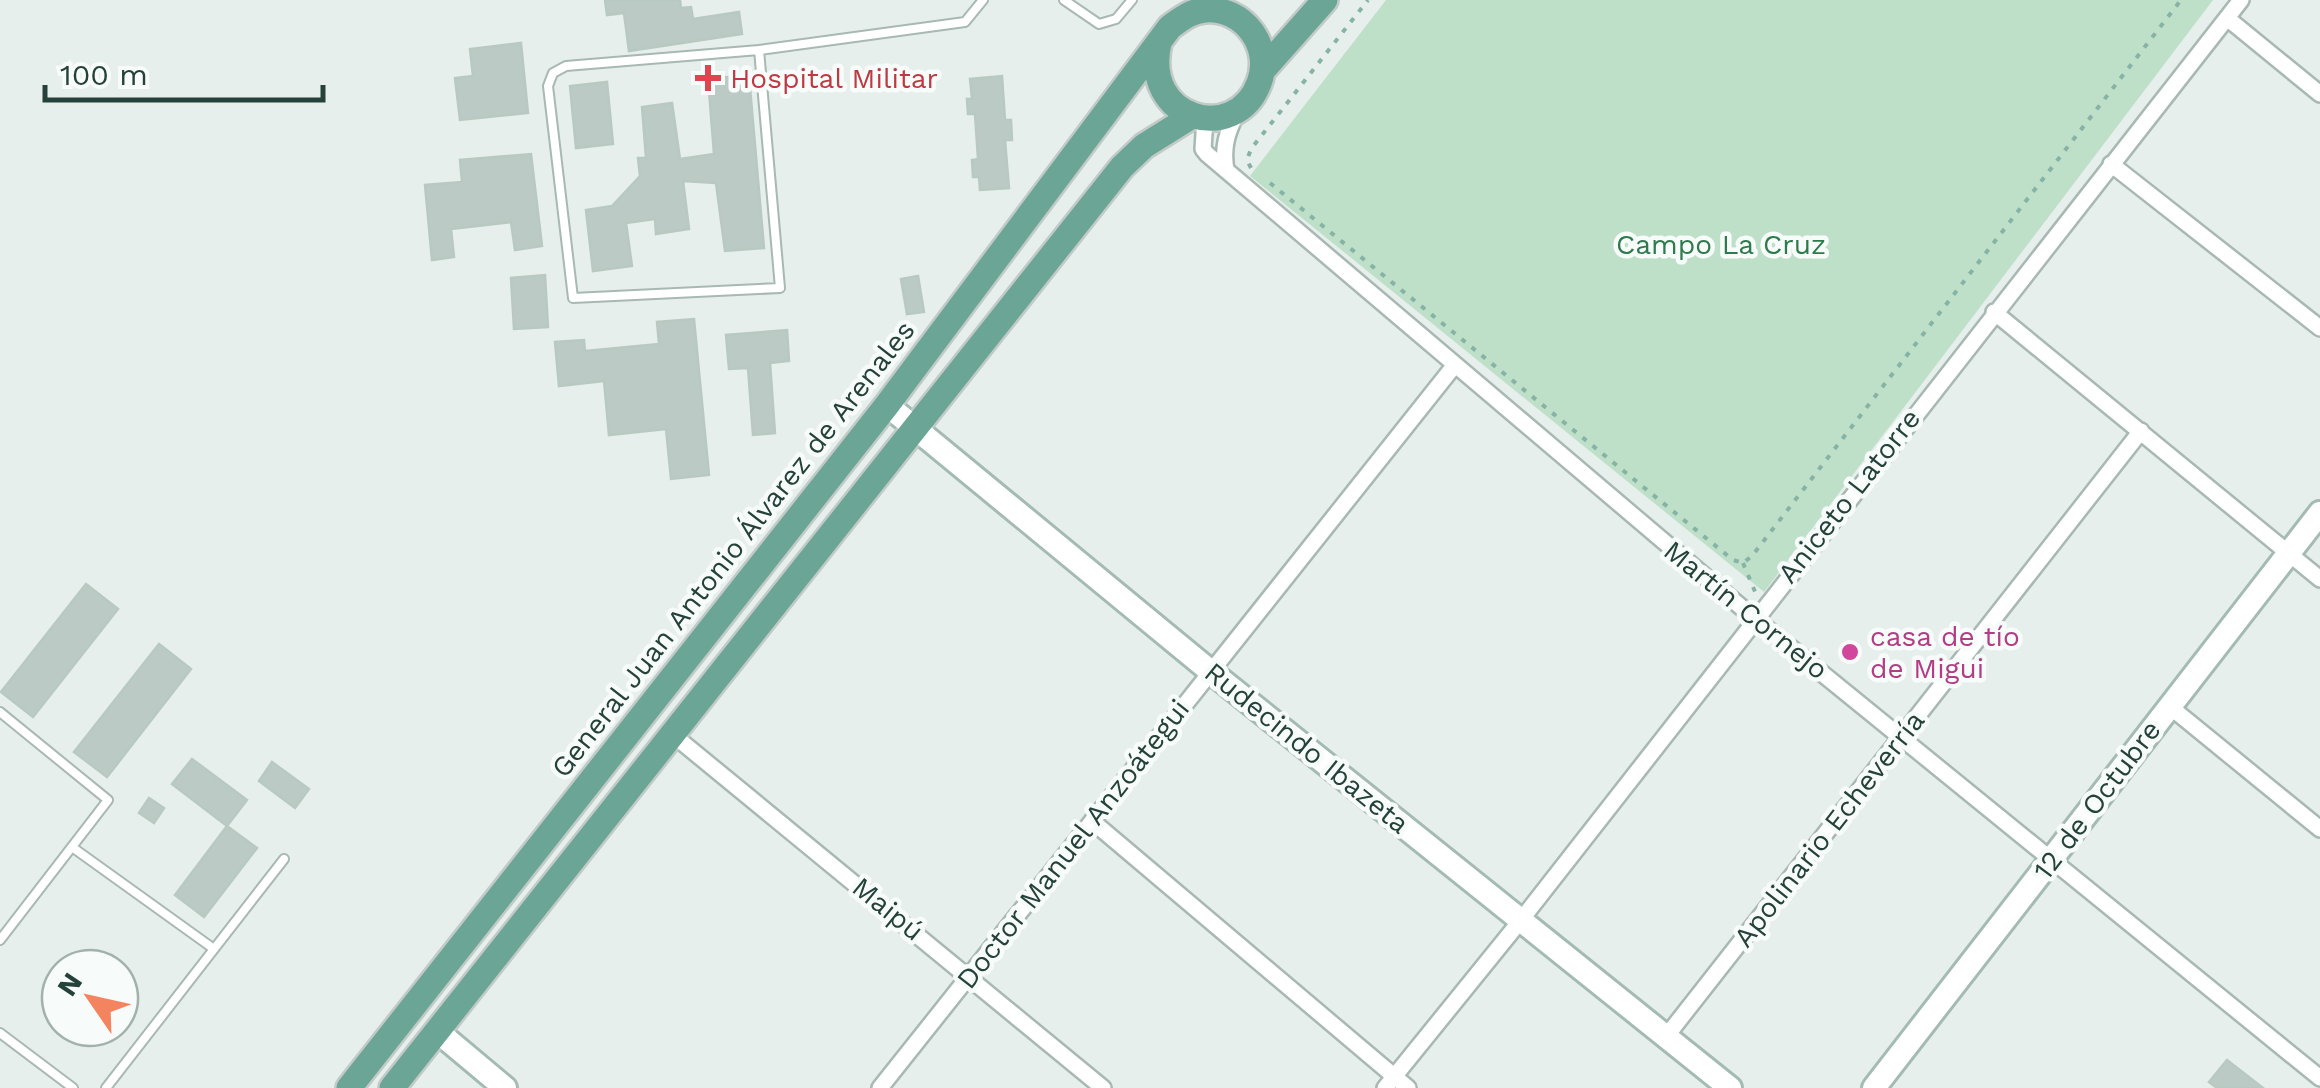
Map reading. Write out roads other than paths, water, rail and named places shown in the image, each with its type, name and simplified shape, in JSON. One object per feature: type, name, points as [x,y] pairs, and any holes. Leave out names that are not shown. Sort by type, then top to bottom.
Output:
[{"type":"main road","name":"General Juan Antonio Álvarez de Arenales","points":[[349,1088],[887,405],[1170,26],[1186,15],[1206,10],[1225,12],[1256,0]]},
{"type":"main road","points":[[1263,70],[1325,0]]},
{"type":"main road","points":[[1159,44],[1156,71],[1160,87],[1173,105],[1199,117],[1217,118],[1238,110],[1259,86],[1263,70],[1259,44],[1252,32],[1241,20],[1225,12]]},
{"type":"main road","points":[[392,1088],[1122,167],[1144,146],[1199,117]]},
{"type":"street","name":"Aniceto Latorre","points":[[1390,1082],[2241,0]]},
{"type":"street","points":[[2227,18],[2320,94]]},
{"type":"street","points":[[1226,170],[1226,135],[1238,110]]},
{"type":"street","name":"Martín Cornejo","points":[[1199,117],[1204,149],[1454,366],[1758,612],[2051,862],[2320,1078]]},
{"type":"street","points":[[2111,164],[2320,328]]},
{"type":"street","points":[[1994,312],[2320,579]]},
{"type":"street","name":"Doctor Manuel Anzoátegui","points":[[880,1088],[1454,366]]},
{"type":"street","name":"Rudecindo Ibazeta","points":[[887,405],[1210,671],[1730,1088]]},
{"type":"street","name":"Apolinario Echeverría","points":[[1665,1038],[2140,431]]},
{"type":"street","name":"12 de Octubre","points":[[1874,1088],[2320,513]]},
{"type":"street","points":[[2168,705],[2320,830]]},
{"type":"street","name":"Maipú","points":[[672,734],[1102,1088]]},
{"type":"street","points":[[1092,822],[1390,1082],[1408,1088]]},
{"type":"street","points":[[437,1031],[505,1088]]},
{"type":"lane","points":[[760,50],[780,288],[573,298],[548,86],[553,72],[566,66],[760,50],[965,22],[983,0]]},
{"type":"lane","points":[[1064,0],[1100,24],[1116,19],[1132,0]]},
{"type":"lane","points":[[0,712],[108,800],[0,940]]},
{"type":"lane","points":[[72,847],[214,949]]},
{"type":"lane","points":[[106,1088],[284,859]]},
{"type":"lane","points":[[0,1033],[73,1088]]},
{"type":"place","name":"Hospital Militar","points":[[708,78]]},
{"type":"place","name":"casa de tío de Migui","points":[[1850,652]]},
{"type":"park label","name":"Campo La Cruz","points":[[1721,244]]}]
